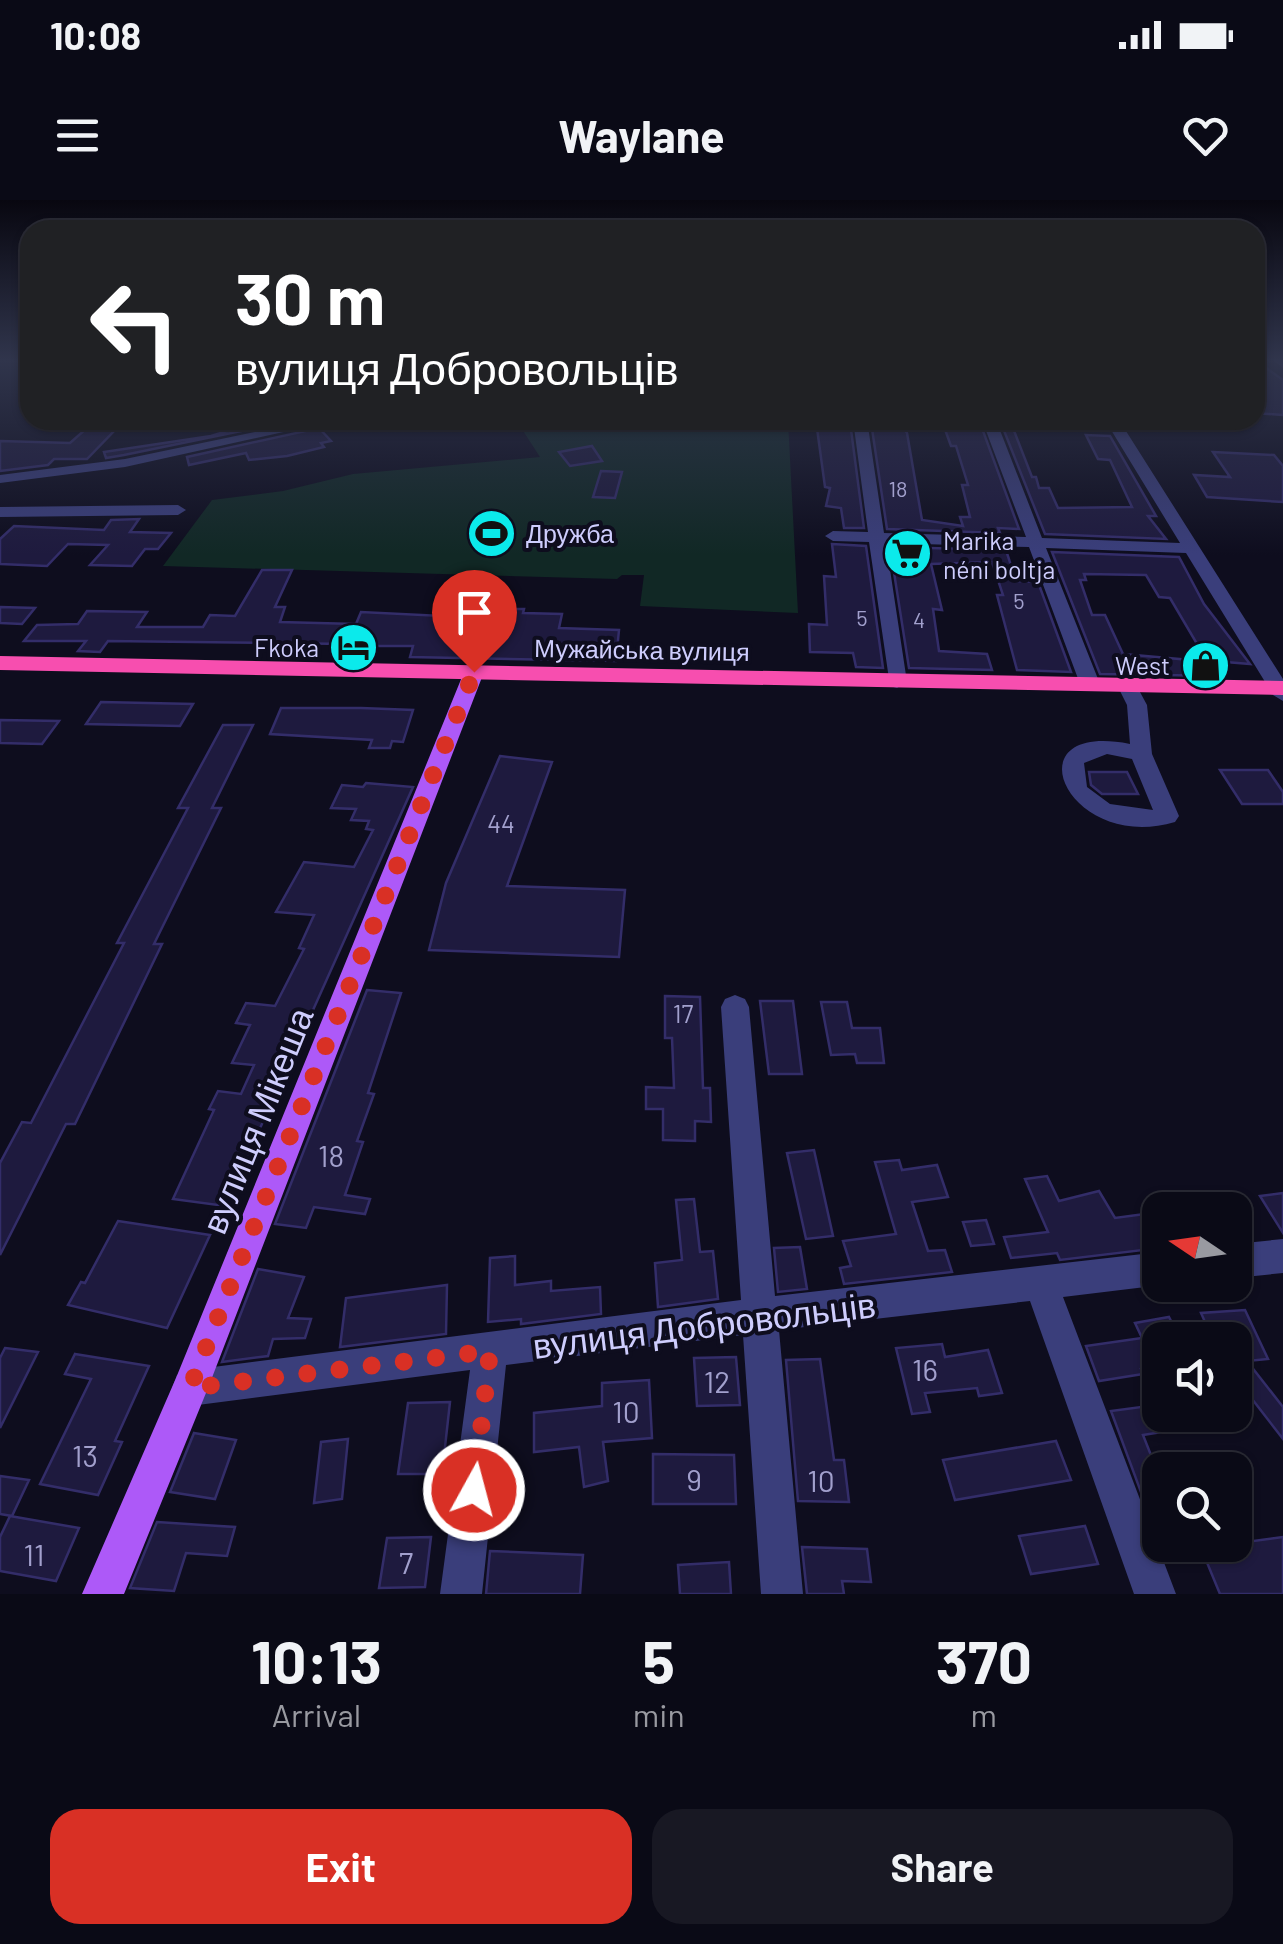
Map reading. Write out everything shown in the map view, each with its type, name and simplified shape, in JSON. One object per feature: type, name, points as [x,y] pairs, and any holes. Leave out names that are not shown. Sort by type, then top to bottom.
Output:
[{"type":"highway","name":"Мужайська вулиця","points":[[0,662],[1282,691]]},
{"type":"main road","name":"вулиця Мікеша","points":[[103,1594],[190,1388],[474,672]]},
{"type":"street","points":[[0,479],[54,475],[154,458],[284,430]]},
{"type":"street","points":[[862,430],[897,682]]},
{"type":"street","points":[[993,430],[1040,544],[1090,684]]},
{"type":"street","points":[[1118,430],[1282,691]]},
{"type":"street","points":[[0,512],[178,510]]},
{"type":"street","points":[[833,536],[1194,548]]},
{"type":"street","points":[[1126,685],[1137,705],[1140,754]]},
{"type":"street","points":[[735,1007],[782,1594]]},
{"type":"street","points":[[1252,1259],[1283,1256]]},
{"type":"street","name":"вулиця Добровольців","points":[[190,1388],[1142,1271]]},
{"type":"street","points":[[1040,1282],[1155,1594]]},
{"type":"street","points":[[461,1594],[490,1351]]},
{"type":"green space","name":"Дружба","points":[[522,430],[789,430],[798,613],[640,606],[644,575],[622,575],[617,579],[163,566],[212,500],[283,491],[353,474],[540,457]]},
{"type":"building","points":[[85,430],[115,430],[87,459],[54,459],[48,465],[0,471],[0,441],[70,443]]},
{"type":"building","points":[[246,430],[106,458],[104,452]]},
{"type":"building","points":[[310,430],[321,430],[331,441],[321,443],[324,447],[287,456],[249,460],[246,453],[189,465],[187,457]]},
{"type":"building","points":[[817,430],[851,430],[864,528],[844,528],[841,508],[826,506],[830,488],[825,487]]},
{"type":"building","points":[[872,430],[907,433],[922,520],[963,526],[960,517],[970,517],[962,485],[968,485],[956,446],[951,446],[945,430],[983,430],[1019,529],[998,528],[1000,533],[887,529]]},
{"type":"building","points":[[1004,430],[1014,430],[1032,477],[1036,477],[1039,488],[1049,488],[1058,508],[1132,507],[1110,460],[1098,459],[1086,435],[1110,436],[1156,516],[1148,516],[1166,539],[1045,534]]},
{"type":"building","points":[[592,446],[602,461],[570,466],[559,452]]},
{"type":"building","points":[[1213,452],[1274,455],[1283,466],[1283,502],[1207,497],[1194,475],[1230,477]]},
{"type":"building","points":[[601,471],[622,472],[615,498],[593,497]]},
{"type":"building","points":[[139,519],[130,532],[171,533],[158,549],[145,549],[132,566],[90,565],[108,545],[68,544],[47,566],[0,564],[0,539],[14,526],[104,530],[111,520]]},
{"type":"building","points":[[832,544],[866,546],[883,668],[856,667],[853,653],[810,652],[809,624],[827,625],[824,576],[836,577]]},
{"type":"building","points":[[890,547],[1006,550],[1016,581],[1038,582],[1071,672],[1017,670],[997,595],[1003,595],[992,562],[931,564],[942,610],[933,609],[939,651],[987,654],[992,670],[909,668]]},
{"type":"building","points":[[1052,552],[1179,557],[1204,604],[1250,664],[1213,661],[1221,676],[1100,674]],"holes":[[[1084,574],[1146,575],[1159,597],[1170,598],[1203,654],[1188,654],[1191,660],[1123,654],[1105,615],[1092,615],[1080,580],[1086,580]]]},
{"type":"building","points":[[262,570],[292,570],[275,607],[285,607],[280,622],[356,624],[361,612],[442,616],[443,612],[471,613],[471,609],[524,609],[523,613],[562,614],[559,628],[619,630],[616,661],[410,657],[413,646],[372,646],[368,655],[343,655],[347,644],[108,641],[100,652],[78,651],[86,641],[24,641],[37,625],[78,624],[87,611],[147,612],[137,627],[203,627],[210,615],[235,616]]},
{"type":"building","points":[[0,607],[35,608],[22,624],[0,623]]},
{"type":"building","points":[[101,702],[193,704],[180,726],[86,724]]},
{"type":"building","points":[[281,708],[413,710],[403,742],[392,741],[390,748],[369,748],[372,740],[270,734]]},
{"type":"building","points":[[0,720],[59,721],[42,744],[0,743]]},
{"type":"building","points":[[223,725],[253,725],[212,808],[221,808],[154,944],[162,944],[75,1124],[66,1124],[0,1255],[0,1163],[22,1122],[31,1123],[124,943],[117,943],[188,808],[178,808]]},
{"type":"building","points":[[500,756],[552,762],[507,886],[625,890],[619,957],[429,950],[446,883]]},
{"type":"building","points":[[1220,770],[1268,770],[1283,792],[1283,804],[1242,804]]},
{"type":"building","points":[[1089,772],[1127,772],[1138,794],[1102,794],[1091,785]]},
{"type":"building","points":[[366,783],[413,787],[225,1206],[173,1199],[214,1110],[209,1109],[218,1091],[241,1094],[254,1065],[232,1063],[250,1025],[236,1023],[246,1003],[275,1006],[304,949],[299,948],[314,915],[276,912],[304,862],[354,867],[373,830],[366,829],[369,821],[351,820],[356,809],[331,808],[342,785],[363,787]]},
{"type":"building","points":[[367,990],[401,993],[368,1093],[374,1094],[357,1141],[363,1142],[345,1195],[370,1199],[365,1214],[314,1207],[306,1228],[275,1224]]},
{"type":"building","points":[[665,996],[700,997],[703,1088],[710,1088],[711,1122],[695,1121],[695,1141],[663,1140],[663,1109],[646,1109],[646,1087],[674,1088],[672,1038],[665,1038]]},
{"type":"building","points":[[760,1001],[793,1001],[802,1074],[769,1074]]},
{"type":"building","points":[[821,1002],[847,1002],[852,1028],[880,1028],[884,1063],[857,1063],[855,1054],[831,1055]]},
{"type":"building","points":[[814,1150],[833,1236],[806,1239],[787,1153]]},
{"type":"building","points":[[899,1160],[902,1170],[937,1165],[948,1197],[912,1202],[928,1251],[945,1250],[952,1272],[844,1284],[840,1268],[851,1266],[843,1241],[896,1234],[875,1162]]},
{"type":"building","points":[[1047,1176],[1059,1201],[1099,1191],[1115,1218],[1142,1214],[1142,1250],[1060,1260],[1057,1253],[1011,1258],[1004,1237],[1048,1232],[1025,1179]]},
{"type":"building","points":[[1283,1193],[1283,1233],[1260,1196]]},
{"type":"building","points":[[694,1199],[700,1252],[713,1251],[718,1299],[658,1307],[655,1263],[682,1260],[676,1200]]},
{"type":"building","points":[[986,1220],[994,1244],[971,1246],[963,1222]]},
{"type":"building","points":[[118,1221],[210,1235],[167,1328],[68,1305],[81,1282],[85,1283]]},
{"type":"building","points":[[800,1247],[807,1289],[778,1292],[774,1248]]},
{"type":"building","points":[[515,1256],[515,1285],[551,1281],[551,1291],[600,1287],[601,1314],[521,1324],[521,1319],[488,1322],[490,1258]]},
{"type":"building","points":[[258,1269],[304,1277],[288,1318],[311,1319],[305,1338],[273,1339],[268,1356],[222,1362]]},
{"type":"building","points":[[447,1285],[446,1334],[340,1347],[346,1298]]},
{"type":"building","points":[[1245,1310],[1251,1322],[1205,1322],[1201,1313]]},
{"type":"building","points":[[1169,1317],[1172,1322],[1142,1322],[1142,1338],[1135,1323]]},
{"type":"building","points":[[1252,1325],[1268,1359],[1252,1361]]},
{"type":"building","points":[[1142,1338],[1142,1374],[1099,1381],[1086,1346]]},
{"type":"building","points":[[942,1344],[945,1357],[988,1350],[1002,1393],[979,1396],[977,1388],[925,1393],[930,1412],[912,1414],[896,1348]]},
{"type":"building","points":[[5,1348],[38,1352],[0,1428],[0,1358]]},
{"type":"building","points":[[75,1354],[149,1366],[115,1441],[122,1442],[98,1495],[40,1484],[91,1379],[65,1374]]},
{"type":"building","points":[[736,1357],[740,1405],[697,1406],[694,1358]]},
{"type":"building","points":[[820,1359],[834,1460],[844,1460],[849,1502],[798,1501],[786,1360]]},
{"type":"building","points":[[1252,1367],[1283,1407],[1283,1439],[1252,1399]]},
{"type":"building","points":[[649,1380],[652,1438],[603,1442],[608,1481],[584,1487],[579,1447],[534,1452],[534,1413],[602,1406],[602,1383]]},
{"type":"building","points":[[450,1402],[442,1474],[398,1474],[408,1403]]},
{"type":"building","points":[[1142,1407],[1142,1432],[1162,1432],[1143,1435],[1150,1452],[1142,1452],[1142,1495],[1111,1411]]},
{"type":"building","points":[[194,1433],[236,1440],[215,1499],[170,1492]]},
{"type":"building","points":[[348,1439],[342,1499],[314,1503],[321,1442]]},
{"type":"building","points":[[1056,1441],[1071,1480],[955,1500],[943,1460]]},
{"type":"building","points":[[653,1454],[734,1455],[736,1504],[653,1504]]},
{"type":"building","points":[[0,1476],[29,1480],[12,1516],[0,1514]]},
{"type":"building","points":[[10,1516],[79,1528],[56,1581],[0,1571],[0,1537]]},
{"type":"building","points":[[157,1522],[235,1527],[227,1556],[186,1553],[174,1591],[130,1588]]},
{"type":"building","points":[[1085,1526],[1098,1564],[1031,1574],[1019,1536]]},
{"type":"building","points":[[431,1537],[425,1587],[379,1588],[387,1538]]},
{"type":"building","points":[[1283,1537],[1283,1594],[1220,1594],[1207,1562],[1252,1562],[1252,1541]]},
{"type":"building","points":[[802,1547],[867,1549],[871,1582],[842,1581],[844,1594],[807,1594]]},
{"type":"building","points":[[490,1551],[583,1555],[580,1594],[486,1594]]},
{"type":"building","points":[[729,1562],[731,1594],[680,1594],[678,1565]]},
{"type":"place","name":"Дружба","points":[[491,533]]},
{"type":"place","name":"Marika néni boltja","points":[[908,554]]},
{"type":"place","name":"Fkoka","points":[[354,647]]},
{"type":"place","name":"West","points":[[1205,665]]},
{"type":"route","points":[[474,672],[190,1388],[490,1351],[474,1490]]}]
